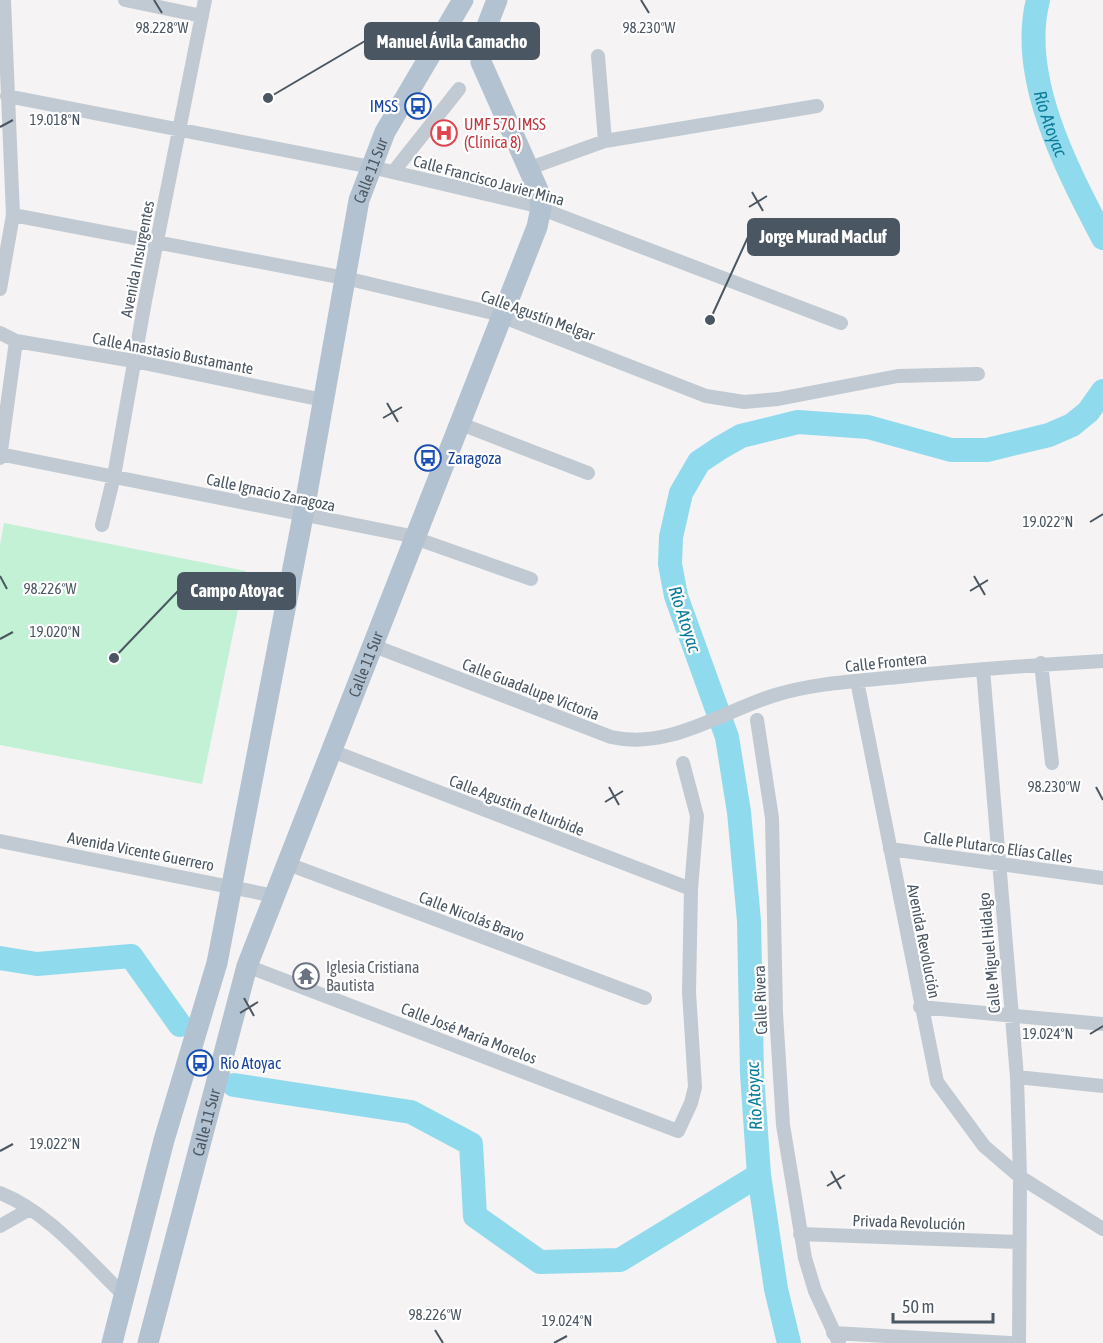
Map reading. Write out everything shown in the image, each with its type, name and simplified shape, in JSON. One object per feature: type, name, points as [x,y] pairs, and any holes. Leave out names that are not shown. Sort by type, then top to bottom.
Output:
[{"type":"main road","name":"Calle 11 Sur","points":[[112,1343],[164,1140],[217,963],[234,885],[359,201],[386,132],[463,0]]},
{"type":"main road","points":[[497,0],[480,44],[481,62],[530,168],[535,206]]},
{"type":"main road","name":"Calle 11 Sur","points":[[148,1343],[247,966],[537,227],[535,206]]},
{"type":"street","points":[[0,289],[13,215],[4,0]]},
{"type":"street","points":[[125,0],[202,16]]},
{"type":"street","name":"Avenida Insurgentes","points":[[102,525],[114,476],[156,244],[205,0]]},
{"type":"street","points":[[598,56],[605,141]]},
{"type":"street","points":[[394,171],[459,89]]},
{"type":"street","name":"Calle Francisco Javier Mina","points":[[7,96],[394,171],[535,206],[841,323]]},
{"type":"street","points":[[530,168],[605,141],[817,106]]},
{"type":"street","name":"Calle Agustín Melgar","points":[[13,215],[156,244],[345,278],[502,317],[706,396],[744,402],[778,399],[898,376],[978,374]]},
{"type":"street","name":"Calle Anastasio Bustamante","points":[[0,333],[16,341],[134,361],[323,400]]},
{"type":"street","points":[[0,456],[16,341]]},
{"type":"street","points":[[461,424],[588,473]]},
{"type":"street","name":"Calle Ignacio Zaragoza","points":[[0,456],[114,476],[415,537],[531,579]]},
{"type":"street","name":"Calle Guadalupe Victoria","points":[[374,646],[611,737],[628,741],[648,740],[680,733]]},
{"type":"street","points":[[1041,663],[1052,763]]},
{"type":"street","name":"Calle Frontera","points":[[680,733],[786,692],[857,681],[1041,663],[1100,664]]},
{"type":"street","name":"Calle Miguel Hidalgo","points":[[983,669],[1017,1077],[1020,1177],[1019,1343]]},
{"type":"street","name":"Avenida Revolución","points":[[857,681],[920,1007],[937,1082],[984,1146],[1020,1177]]},
{"type":"street","name":"Calle Rivera","points":[[757,720],[772,818],[779,1081],[800,1234],[815,1291],[836,1338]]},
{"type":"street","name":"Calle Agustín de Iturbide","points":[[332,751],[691,889]]},
{"type":"street","points":[[684,763],[697,816],[691,889]]},
{"type":"street","name":"Avenida Vicente Guerrero","points":[[0,841],[234,885],[275,896]]},
{"type":"street","name":"Calle Plutarco Elías Calles","points":[[890,849],[1103,878]]},
{"type":"street","name":"Calle Nicolás Bravo","points":[[288,864],[645,998]]},
{"type":"street","name":"Calle José María Morelos","points":[[247,966],[678,1131],[692,1103],[695,1087],[689,992],[691,889]]},
{"type":"street","points":[[920,1007],[1103,1024]]},
{"type":"street","points":[[1017,1077],[1103,1086]]},
{"type":"street","points":[[1020,1177],[1103,1229]]},
{"type":"street","points":[[0,1193],[30,1209],[51,1224],[124,1295]]},
{"type":"street","points":[[0,1226],[30,1209]]},
{"type":"street","name":"Privada Revolución","points":[[800,1234],[1018,1242]]},
{"type":"street","points":[[836,1338],[1010,1343]]},
{"type":"green space","points":[[4,523],[246,571],[202,784],[0,745],[0,545]]},
{"type":"waterway","name":"Río Atoyac","points":[[1038,0],[1034,30],[1035,61],[1041,92],[1062,154],[1103,238]]},
{"type":"waterway","name":"Río Atoyac","points":[[789,1343],[776,1289],[759,1175],[752,1074],[749,921],[739,812],[727,737],[676,596],[670,564],[671,537],[681,493],[699,462],[720,448],[741,436],[798,422],[868,427],[951,450],[987,450],[1049,435],[1072,425],[1088,412],[1103,391]]},
{"type":"waterway","name":"Río Atoyac","points":[[0,958],[37,964],[131,956],[180,1025]]},
{"type":"waterway","name":"Río Atoyac","points":[[234,1085],[411,1112],[471,1144],[475,1216],[540,1262],[620,1260],[759,1175]]},
{"type":"place","name":"Manuel Ávila Camacho","points":[[268,98]]},
{"type":"place","name":"IMSS","points":[[418,106]]},
{"type":"place","name":"UMF 570 IMSS (Clínica 8)","points":[[444,133]]},
{"type":"place","name":"Jorge Murad Macluf","points":[[710,320]]},
{"type":"place","name":"Zaragoza","points":[[428,458]]},
{"type":"place","name":"Campo Atoyac","points":[[114,658]]},
{"type":"place","name":"Iglesia Cristiana Bautista","points":[[306,976]]},
{"type":"place","name":"Río Atoyac","points":[[200,1063]]}]
